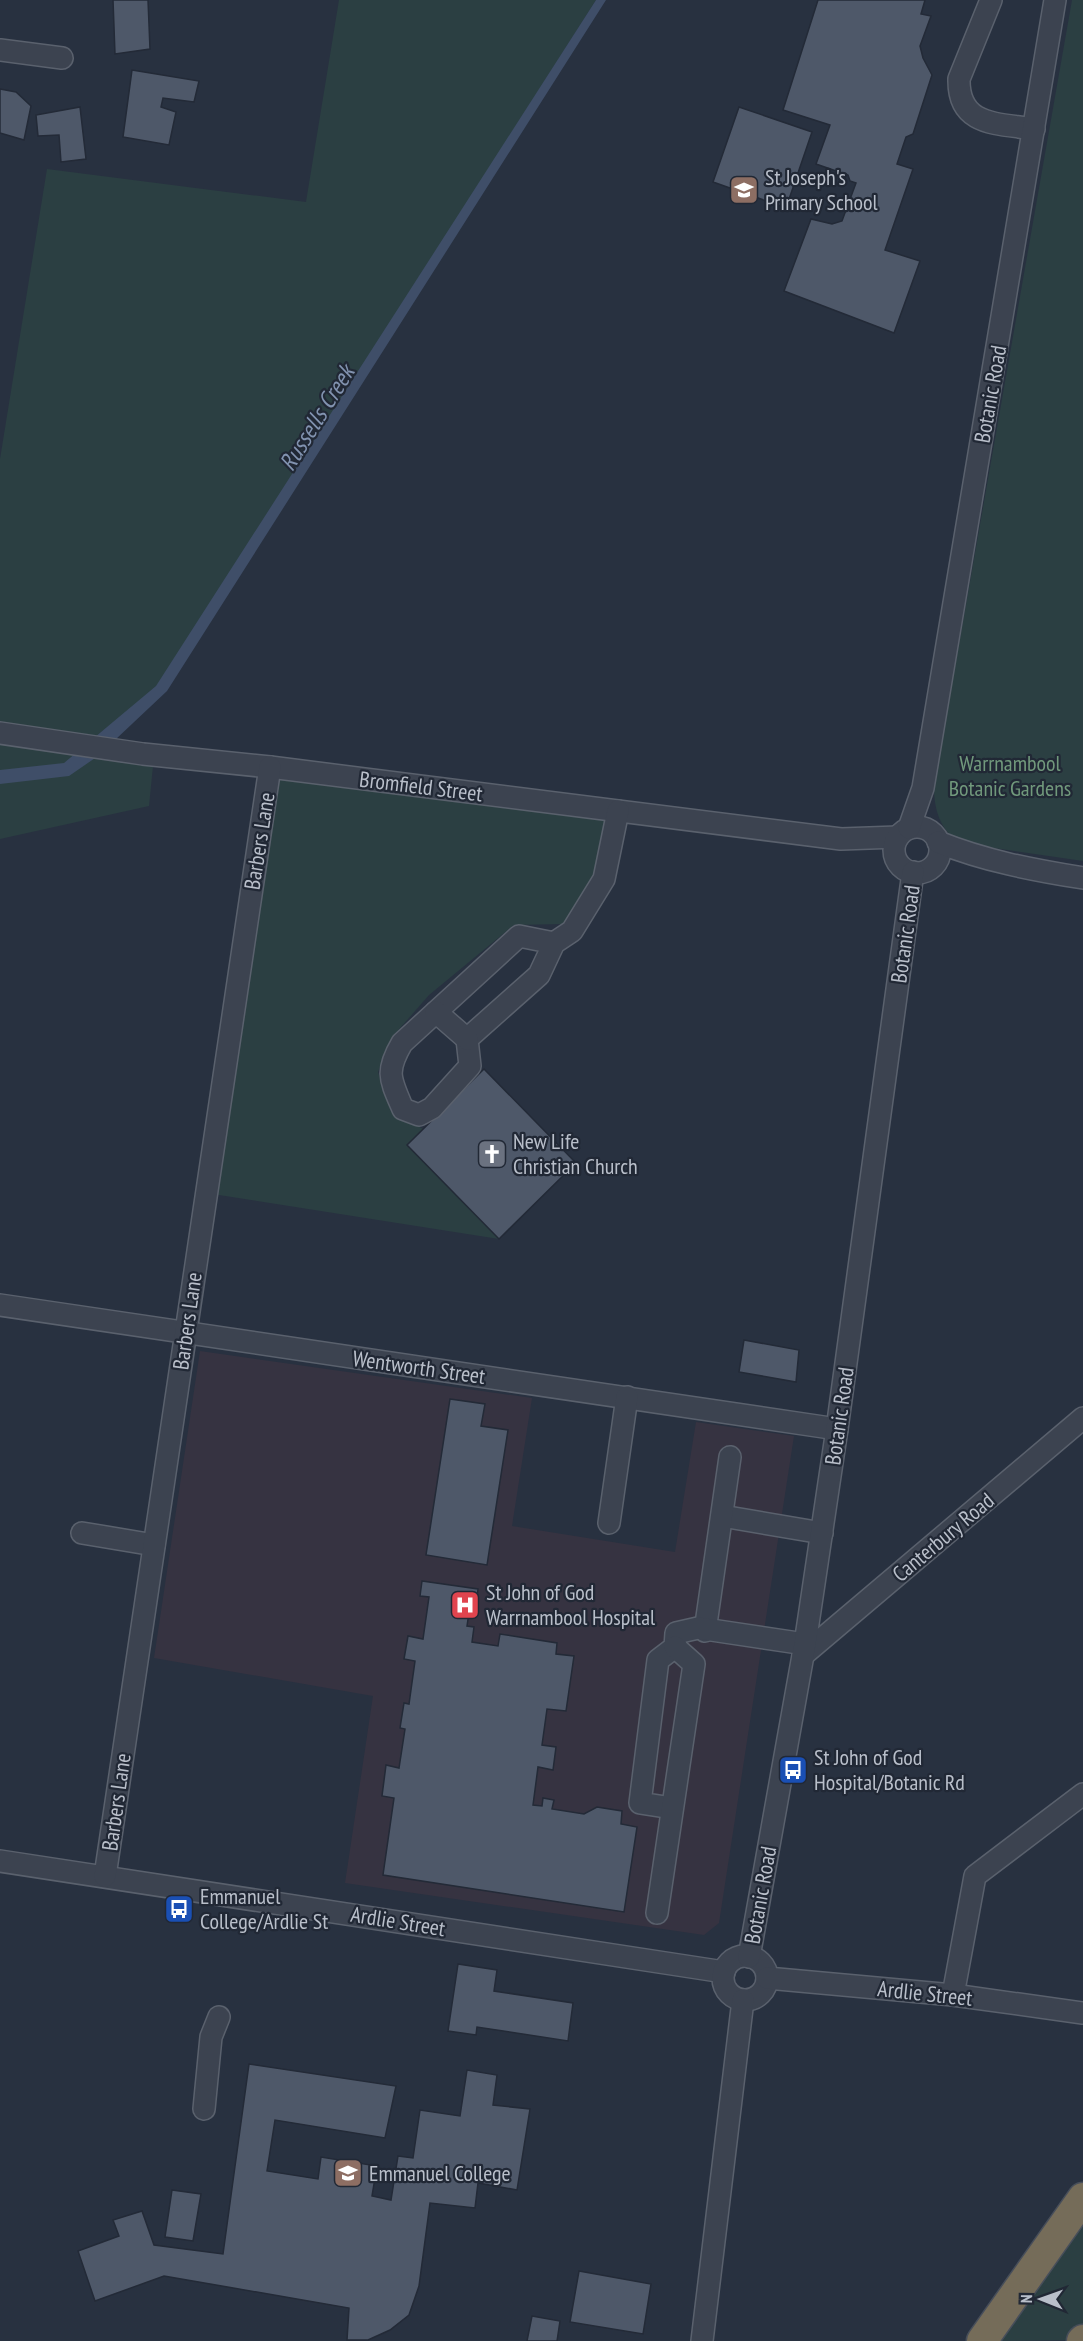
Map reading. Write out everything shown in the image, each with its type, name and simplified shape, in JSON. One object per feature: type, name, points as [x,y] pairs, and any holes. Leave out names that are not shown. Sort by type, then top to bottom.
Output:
[{"type":"highway","points":[[982,2341],[1083,2198]]},
{"type":"street","points":[[990,0],[959,80],[959,93],[964,105],[973,116],[982,120],[1034,129]]},
{"type":"street","name":"Botanic Road","points":[[903,832],[924,788],[1054,0]]},
{"type":"street","points":[[0,50],[62,58]]},
{"type":"street","name":"Bromfield Street","points":[[0,733],[112,750],[270,767],[841,839],[914,866],[1016,867]]},
{"type":"street","name":"Barbers Lane","points":[[105,1876],[270,767]]},
{"type":"street","name":"Botanic Road","points":[[924,788],[936,838]]},
{"type":"street","points":[[466,1039],[539,975],[554,943],[572,931],[604,879],[618,811]]},
{"type":"street","points":[[922,827],[936,838],[939,855],[914,866],[894,844],[903,832],[922,827]]},
{"type":"street","name":"Bromfield Street","points":[[841,839],[903,832]]},
{"type":"street","name":"Bromfield Street","points":[[936,838],[966,853],[1016,867],[1083,878]]},
{"type":"street","name":"Botanic Road","points":[[749,1957],[804,1650],[822,1533],[914,866]]},
{"type":"street","points":[[436,1012],[466,1039],[470,1066],[432,1108],[420,1115],[404,1109],[393,1085],[391,1062],[402,1043],[519,936],[554,943]]},
{"type":"street","name":"Wentworth Street","points":[[0,1305],[837,1429]]},
{"type":"street","points":[[609,1523],[627,1398]]},
{"type":"street","name":"Canterbury Road","points":[[804,1650],[1083,1418]]},
{"type":"street","points":[[705,1630],[730,1457]]},
{"type":"street","points":[[722,1516],[822,1533]]},
{"type":"street","points":[[82,1533],[154,1545]]},
{"type":"street","points":[[672,1808],[640,1803],[658,1660],[675,1647],[676,1633],[698,1628],[804,1650]]},
{"type":"street","points":[[657,1913],[694,1664],[675,1647]]},
{"type":"street","points":[[952,1995],[975,1876],[1083,1794]]},
{"type":"street","name":"Ardlie Street","points":[[0,1861],[724,1972]]},
{"type":"street","points":[[749,1957],[762,1965],[767,1978],[762,1992],[750,2000],[743,2000],[731,1996],[727,1991],[723,1978],[724,1972],[731,1961],[749,1957]]},
{"type":"street","name":"Ardlie Street","points":[[767,1978],[952,1995],[1083,2013]]},
{"type":"street","points":[[702,2341],[743,2000]]},
{"type":"street","points":[[204,2109],[211,2037],[219,2017]]},
{"type":"shaded area","name":"St John of God Warrnambool Hospital","points":[[200,1351],[532,1398],[512,1526],[675,1552],[696,1422],[794,1436],[719,1923],[704,1935],[345,1883],[373,1696],[154,1658]]},
{"type":"green space","points":[[339,0],[596,0],[159,689],[84,745],[154,756],[149,806],[0,839],[0,459],[47,169],[306,202]]},
{"type":"green space","name":"Warrnambool Botanic Gardens","points":[[1072,0],[1083,0],[1083,861],[959,843],[947,832],[939,818],[934,787]]},
{"type":"green space","points":[[270,767],[605,810],[603,843],[592,890],[563,924],[514,925],[429,995],[394,1035],[378,1072],[391,1111],[423,1129],[499,1239],[206,1193]]},
{"type":"green space","points":[[1083,2197],[1083,2340],[982,2341]]},
{"type":"water","points":[[596,0],[606,0],[167,691],[98,756],[69,776],[0,784],[0,770],[64,763],[156,686]]},
{"type":"building","points":[[113,0],[148,0],[150,49],[115,54]]},
{"type":"building","name":"St Joseph's Primary School","points":[[818,0],[925,0],[921,14],[931,16],[920,46],[923,58],[932,75],[913,134],[906,137],[897,164],[913,169],[885,250],[920,261],[894,333],[784,291],[811,219],[832,224],[842,221],[856,183],[850,181],[848,175],[816,164],[830,125],[783,110]]},
{"type":"building","points":[[132,70],[199,81],[194,102],[163,98],[161,107],[176,112],[169,145],[123,137]]},
{"type":"building","points":[[0,89],[16,92],[31,106],[24,140],[0,133]]},
{"type":"building","points":[[80,107],[86,159],[61,162],[59,135],[38,136],[36,115]]},
{"type":"building","points":[[739,107],[812,132],[786,208],[713,182]]},
{"type":"building","name":"New Life Christian Church","points":[[484,1069],[576,1163],[499,1239],[407,1145]]},
{"type":"building","points":[[744,1340],[799,1350],[796,1382],[739,1372]]},
{"type":"building","points":[[450,1399],[485,1404],[481,1426],[508,1430],[487,1565],[426,1555]]},
{"type":"building","points":[[422,1581],[478,1589],[476,1607],[470,1606],[467,1626],[474,1627],[472,1642],[498,1646],[500,1634],[557,1643],[556,1654],[574,1656],[566,1711],[547,1709],[542,1745],[556,1747],[553,1770],[538,1767],[533,1805],[542,1806],[543,1798],[554,1800],[552,1809],[584,1814],[597,1807],[622,1811],[621,1824],[637,1827],[624,1912],[383,1875],[394,1798],[382,1796],[386,1765],[399,1768],[405,1729],[400,1728],[404,1703],[409,1704],[415,1661],[404,1659],[408,1636],[423,1639],[429,1597],[420,1596]]},
{"type":"building","points":[[458,1964],[497,1970],[494,1991],[573,2003],[568,2041],[477,2027],[476,2035],[448,2031]]},
{"type":"building","points":[[249,2064],[396,2086],[385,2138],[275,2120],[267,2171],[318,2179],[321,2157],[377,2166],[372,2196],[391,2200],[398,2156],[413,2158],[420,2110],[460,2116],[467,2070],[497,2075],[493,2105],[530,2109],[517,2190],[478,2183],[475,2208],[430,2203],[419,2286],[409,2315],[390,2330],[368,2340],[347,2340],[349,2308],[164,2276],[95,2301],[78,2251],[119,2236],[113,2220],[142,2211],[154,2245],[223,2254]]},
{"type":"building","points":[[172,2190],[201,2194],[193,2241],[165,2237]]},
{"type":"building","points":[[579,2271],[651,2284],[643,2334],[570,2322]]},
{"type":"building","points":[[532,2316],[560,2321],[557,2341],[527,2341]]},
{"type":"place","name":"St Joseph's Primary School","points":[[744,190]]},
{"type":"place","name":"New Life Christian Church","points":[[492,1154]]},
{"type":"place","name":"St John of God Warrnambool Hospital","points":[[465,1605]]},
{"type":"place","name":"St John of God Hospital/Botanic Rd","points":[[793,1770]]},
{"type":"place","name":"Emmanuel College/Ardlie St","points":[[179,1909]]},
{"type":"place","name":"Emmanuel College","points":[[348,2173]]},
{"type":"water label","name":"Russells Creek","points":[[317,418]]}]
